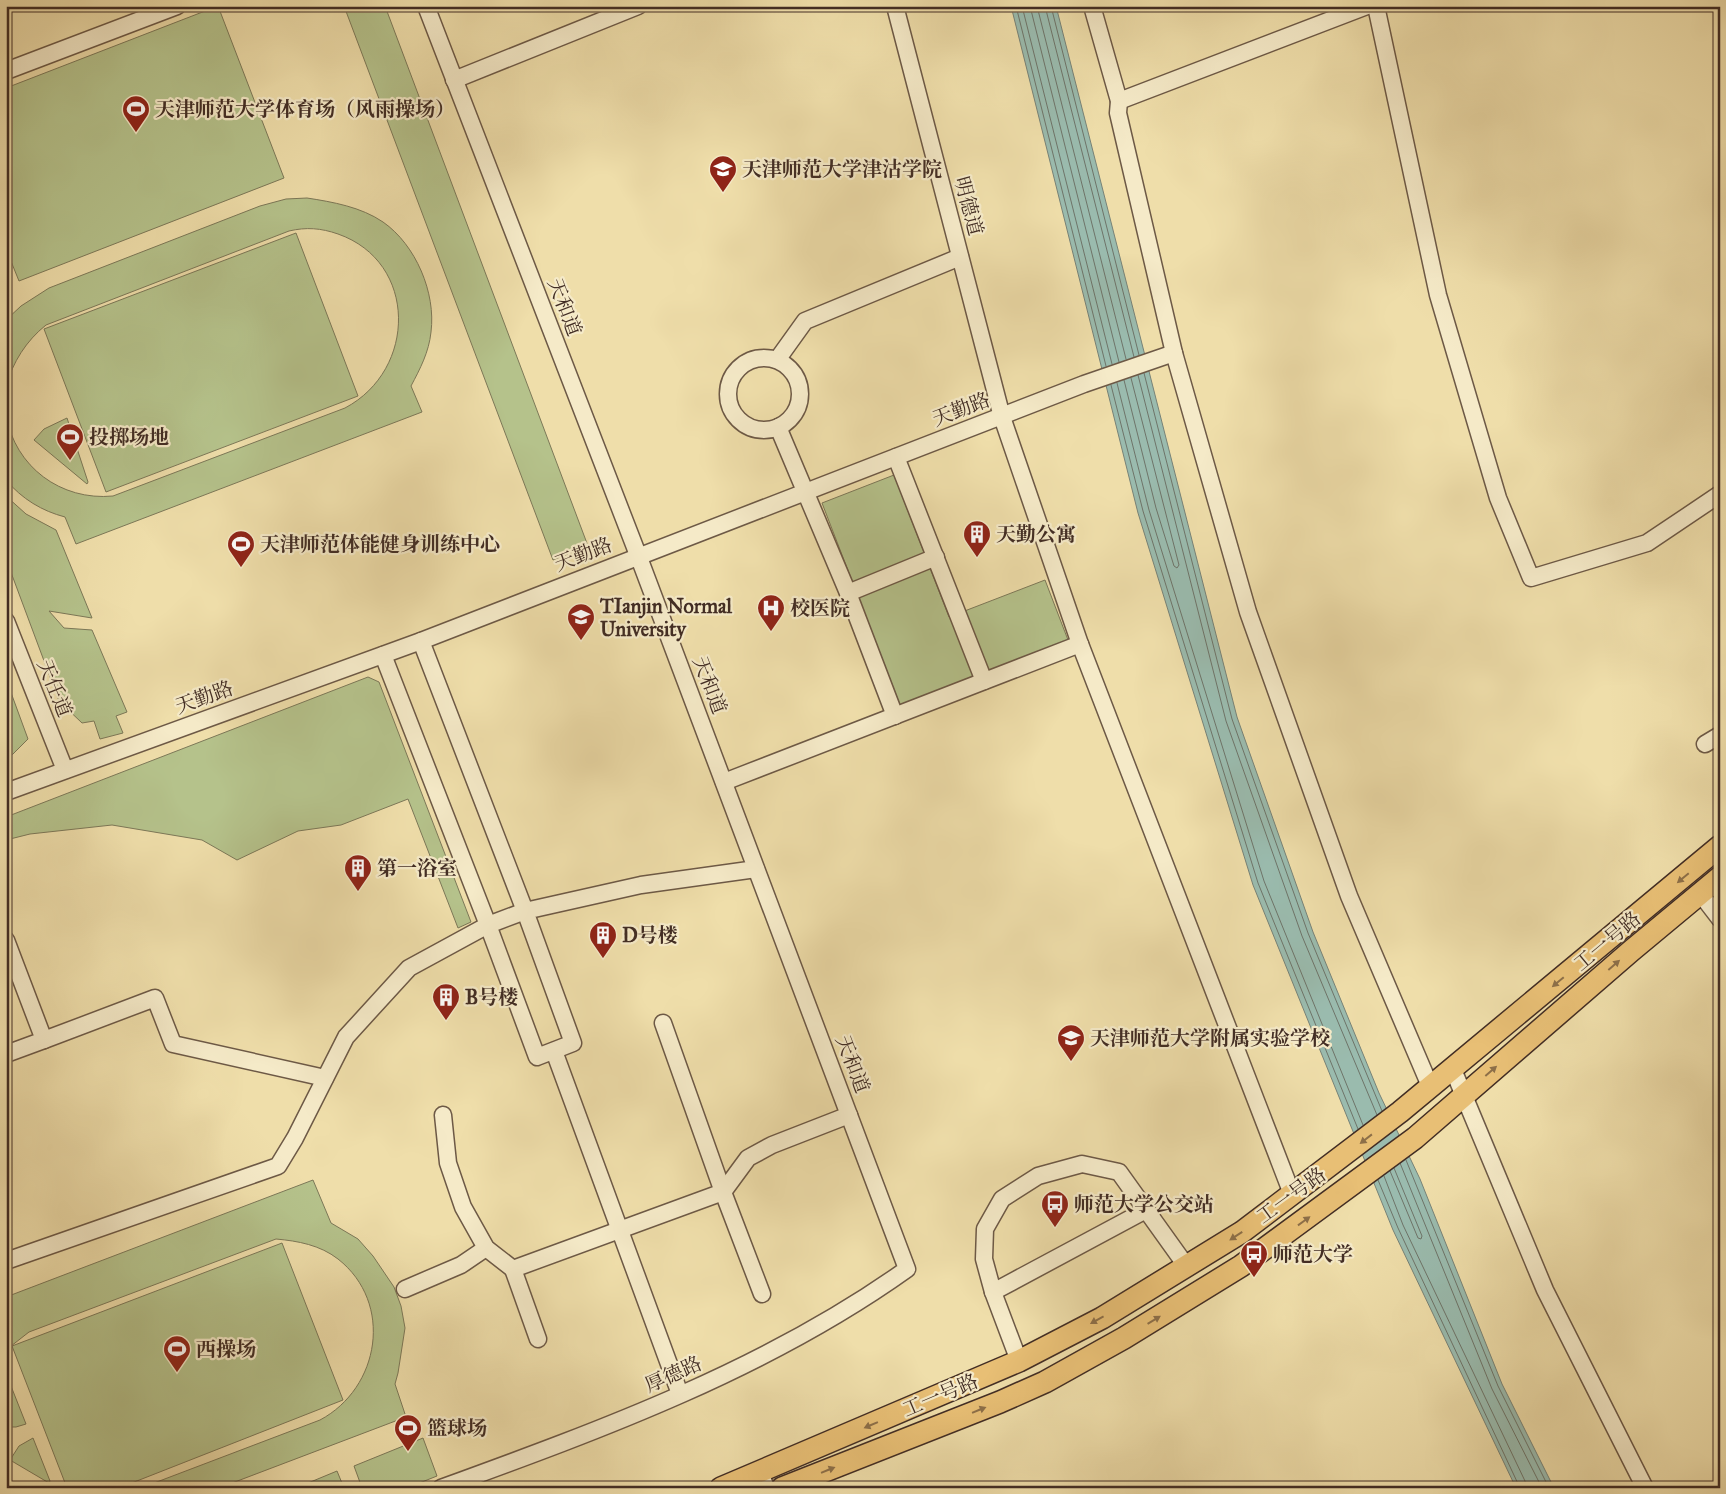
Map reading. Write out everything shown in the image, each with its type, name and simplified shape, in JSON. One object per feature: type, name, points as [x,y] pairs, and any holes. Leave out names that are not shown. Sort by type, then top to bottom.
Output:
[{"type":"main road","name":"工一号路","points":[[721,1488],[763,1480],[1019,1361],[1102,1318],[1242,1232],[1400,1112],[1720,846]]},
{"type":"main road","name":"工一号路","points":[[782,1488],[1000,1402],[1045,1382],[1201,1292],[1346,1190],[1415,1138],[1720,878]]},
{"type":"street","points":[[6,72],[177,6]]},
{"type":"street","name":"天和道","points":[[426,6],[638,555],[907,1268]]},
{"type":"street","points":[[454,80],[638,6]]},
{"type":"street","name":"明德道","points":[[895,6],[1002,417],[1080,644],[1292,1194]]},
{"type":"street","points":[[1092,6],[1119,102],[1118,113],[1174,353],[1248,612],[1349,896],[1430,1086]]},
{"type":"street","points":[[1119,102],[1367,6]]},
{"type":"street","points":[[1376,6],[1438,294],[1498,498],[1531,578],[1647,543],[1720,494]]},
{"type":"street","points":[[777,360],[805,321],[960,257]]},
{"type":"street","name":"天勤路","points":[[6,792],[421,641],[638,555],[1084,384],[1174,353]]},
{"type":"street","points":[[758,358],[777,360],[786,365],[797,380],[800,398],[793,416],[778,427],[760,430],[742,423],[730,408],[728,390],[735,372],[741,366],[758,358]]},
{"type":"street","points":[[778,427],[848,593],[896,716]]},
{"type":"street","points":[[896,457],[984,681]]},
{"type":"street","points":[[848,593],[936,557]]},
{"type":"street","name":"天任道","points":[[6,620],[65,770]]},
{"type":"street","points":[[383,655],[488,925],[537,1058],[573,1043],[525,911],[421,641]]},
{"type":"street","points":[[724,782],[1080,644]]},
{"type":"street","points":[[1705,744],[1720,735]]},
{"type":"street","points":[[6,1261],[278,1166],[346,1037],[409,968],[488,925],[525,911],[641,885],[756,869]]},
{"type":"street","points":[[1700,894],[1720,919]]},
{"type":"street","points":[[6,940],[44,1040]]},
{"type":"street","points":[[6,1054],[155,998],[173,1044],[325,1078]]},
{"type":"street","points":[[664,1023],[723,1192],[762,1294]]},
{"type":"street","points":[[554,1051],[680,1394]]},
{"type":"street","points":[[1452,1068],[1545,1290],[1645,1488]]},
{"type":"street","points":[[443,1115],[448,1163],[463,1207],[486,1248],[513,1269],[538,1339]]},
{"type":"street","points":[[513,1269],[723,1192],[748,1158],[772,1144],[849,1115]]},
{"type":"street","points":[[1019,1361],[984,1259],[985,1229],[1002,1199],[1038,1176],[1082,1164],[1119,1172],[1186,1267]]},
{"type":"street","points":[[994,1292],[1146,1210]]},
{"type":"street","points":[[405,1289],[461,1265],[486,1248]]},
{"type":"street","name":"厚德路","points":[[441,1488],[597,1431],[746,1365],[865,1298],[907,1268]]},
{"type":"green space","name":"天津师范大学体育场（风雨操场）","points":[[218,6],[284,178],[19,281],[6,249],[6,88]]},
{"type":"green space","points":[[344,6],[385,6],[588,546],[553,560]]},
{"type":"green space","points":[[307,198],[327,201],[366,212],[395,232],[414,257],[427,286],[432,317],[426,353],[411,386],[422,412],[76,544],[65,517],[33,503],[6,480],[6,415],[11,434],[19,450],[30,465],[43,477],[76,493],[94,496],[113,496],[345,408],[369,391],[386,369],[396,344],[398,317],[394,291],[383,268],[364,248],[332,232],[320,229],[301,229],[289,231],[46,325],[32,338],[21,353],[12,369],[6,386],[6,320],[21,306],[49,288],[260,206],[286,199]]},
{"type":"green space","points":[[296,233],[358,396],[106,492],[44,329]]},
{"type":"green space","name":"投掷场地","points":[[67,418],[88,482],[87,484],[34,440],[44,429]]},
{"type":"green space","points":[[894,475],[949,617],[1045,580],[1068,640],[900,705],[822,503]]},
{"type":"green space","points":[[6,496],[26,514],[56,530],[92,618],[49,611],[64,628],[92,630],[127,712],[116,716],[123,733],[100,739],[94,721],[82,723],[59,701],[6,559]]},
{"type":"green space","points":[[368,677],[379,682],[471,922],[458,928],[408,799],[341,825],[298,831],[237,860],[202,840],[112,825],[30,834],[6,840],[6,817]]},
{"type":"green space","points":[[6,679],[28,739],[6,761]]},
{"type":"green space","points":[[313,1180],[331,1223],[358,1239],[373,1256],[394,1287],[401,1306],[405,1328],[395,1384],[406,1417],[219,1488],[141,1488],[320,1420],[340,1406],[356,1388],[367,1367],[372,1344],[373,1321],[367,1298],[356,1277],[338,1259],[324,1250],[301,1243],[276,1239],[29,1332],[6,1350],[6,1297]]},
{"type":"green space","name":"西操场","points":[[282,1243],[343,1400],[119,1488],[67,1488],[12,1346]]},
{"type":"green space","points":[[6,1381],[9,1381],[26,1424],[6,1427]]},
{"type":"green space","points":[[33,1438],[50,1481],[49,1483],[10,1460],[19,1446]]},
{"type":"green space","name":"篮球场","points":[[423,1438],[437,1476],[407,1488],[362,1488],[354,1466]]},
{"type":"green space","points":[[337,1471],[344,1488],[296,1488]]},
{"type":"water","points":[[1011,6],[1056,6],[1237,717],[1313,932],[1379,1093],[1420,1179],[1502,1384],[1554,1488],[1516,1488],[1393,1230],[1253,885],[1138,513]]},
{"type":"place","name":"天津师范大学体育场（风雨操场）","points":[[136,133]]},
{"type":"place","name":"天津师范大学津沽学院","points":[[723,193]]},
{"type":"place","name":"投掷场地","points":[[70,461]]},
{"type":"place","name":"天勤公寓","points":[[977,558]]},
{"type":"place","name":"天津师范体能健身训练中心","points":[[241,568]]},
{"type":"place","name":"校医院","points":[[771,632]]},
{"type":"place","name":"TIanjin Normal University","points":[[581,641]]},
{"type":"place","name":"第一浴室","points":[[358,892]]},
{"type":"place","name":"D号楼","points":[[603,959]]},
{"type":"place","name":"B号楼","points":[[446,1021]]},
{"type":"place","name":"天津师范大学附属实验学校","points":[[1071,1062]]},
{"type":"place","name":"师范大学公交站","points":[[1055,1228]]},
{"type":"place","name":"师范大学","points":[[1254,1278]]},
{"type":"place","name":"西操场","points":[[177,1373]]},
{"type":"place","name":"篮球场","points":[[408,1452]]}]
